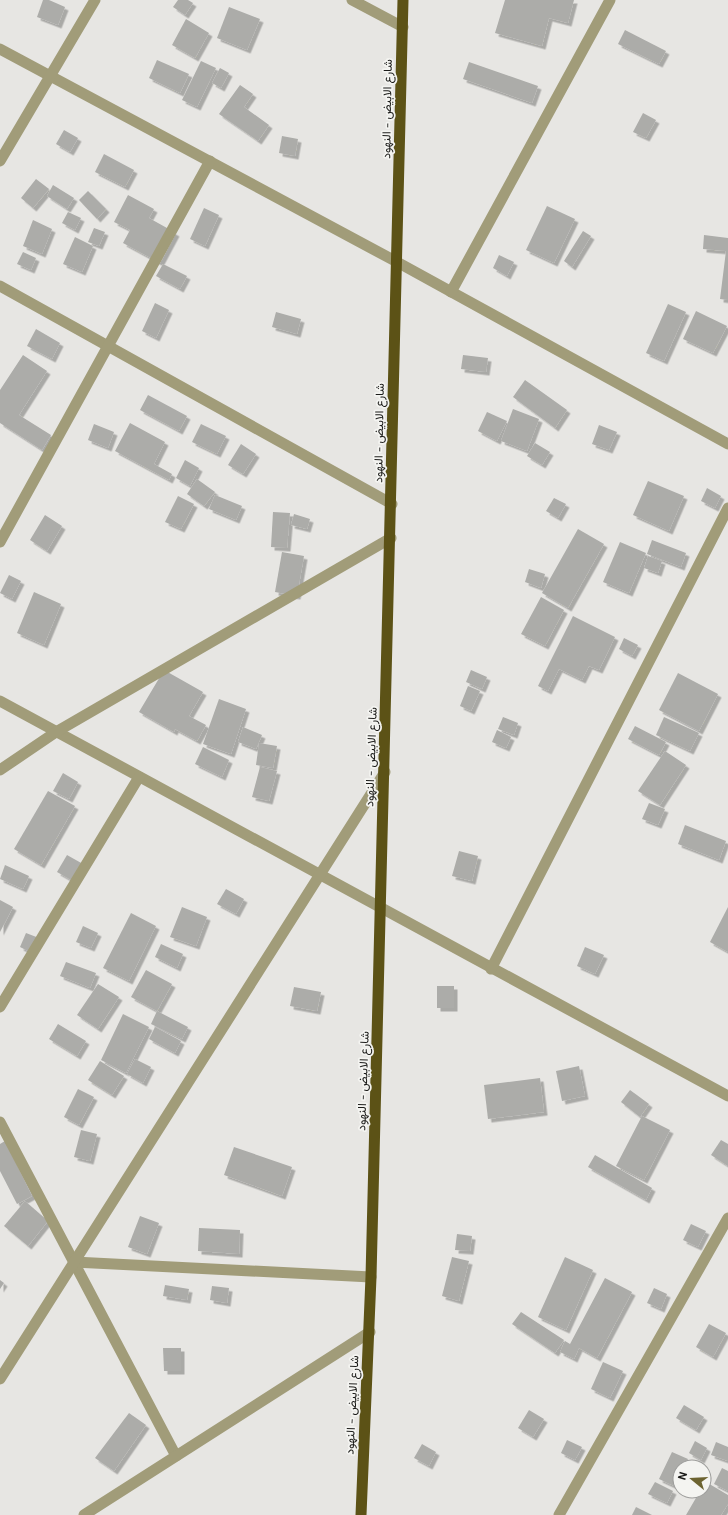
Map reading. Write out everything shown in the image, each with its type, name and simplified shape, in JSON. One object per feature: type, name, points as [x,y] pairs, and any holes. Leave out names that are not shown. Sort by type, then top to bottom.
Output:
[{"type":"highway","name":"شارع الابيض - النهود","points":[[361,1515],[370,1332],[392,504],[403,0]]},
{"type":"street","points":[[0,161],[94,0]]},
{"type":"street","points":[[352,0],[403,27]]},
{"type":"street","points":[[451,292],[610,0]]},
{"type":"street","points":[[0,49],[397,262],[728,444]]},
{"type":"street","points":[[0,542],[210,161]]},
{"type":"street","points":[[0,286],[392,504]]},
{"type":"street","points":[[492,969],[728,508]]},
{"type":"street","points":[[0,770],[56,732],[391,538]]},
{"type":"street","points":[[0,701],[728,1096]]},
{"type":"street","points":[[0,1379],[385,772]]},
{"type":"street","points":[[0,1007],[139,777]]},
{"type":"street","points":[[0,1122],[176,1456]]},
{"type":"street","points":[[559,1515],[728,1218]]},
{"type":"street","points":[[74,1262],[371,1277]]},
{"type":"street","points":[[84,1515],[370,1332]]},
{"type":"building","points":[[43,0],[49,0],[65,7],[58,25],[37,17]]},
{"type":"building","points":[[178,0],[188,0],[193,3],[185,15],[173,7]]},
{"type":"building","points":[[505,0],[574,0],[568,23],[549,18],[542,46],[495,33]]},
{"type":"building","points":[[229,7],[260,19],[247,50],[217,38]]},
{"type":"building","points":[[186,19],[209,33],[195,58],[172,45]]},
{"type":"building","points":[[625,30],[666,51],[659,64],[618,44]]},
{"type":"building","points":[[157,60],[189,74],[180,93],[149,78]]},
{"type":"building","points":[[201,61],[216,68],[197,107],[182,100]]},
{"type":"building","points":[[469,62],[538,86],[532,103],[463,79]]},
{"type":"building","points":[[220,68],[229,73],[221,88],[212,83]]},
{"type":"building","points":[[240,85],[253,94],[244,107],[269,125],[258,141],[219,114]]},
{"type":"building","points":[[643,113],[656,120],[646,138],[633,132]]},
{"type":"building","points":[[64,130],[78,138],[70,152],[56,144]]},
{"type":"building","points":[[282,136],[298,139],[295,156],[279,153]]},
{"type":"building","points":[[104,154],[134,170],[125,187],[95,172]]},
{"type":"building","points":[[36,179],[49,189],[33,208],[21,198]]},
{"type":"building","points":[[53,185],[74,198],[67,209],[47,196]]},
{"type":"building","points":[[88,191],[106,209],[97,219],[79,200]]},
{"type":"building","points":[[128,195],[154,209],[149,218],[176,233],[160,263],[123,243],[130,230],[114,222]]},
{"type":"building","points":[[547,206],[575,219],[554,263],[526,250]]},
{"type":"building","points":[[204,208],[219,215],[205,246],[190,239]]},
{"type":"building","points":[[68,212],[81,218],[75,230],[62,223]]},
{"type":"building","points":[[33,220],[52,229],[42,254],[23,246]]},
{"type":"building","points":[[94,228],[105,232],[99,246],[88,242]]},
{"type":"building","points":[[583,231],[591,236],[572,267],[564,261]]},
{"type":"building","points":[[704,235],[728,238],[728,300],[720,299],[726,251],[703,249]]},
{"type":"building","points":[[75,237],[93,246],[82,272],[63,264]]},
{"type":"building","points":[[23,252],[36,258],[31,270],[17,264]]},
{"type":"building","points":[[499,255],[514,262],[507,276],[493,268]]},
{"type":"building","points":[[163,264],[187,276],[180,289],[156,276]]},
{"type":"building","points":[[155,303],[169,310],[156,338],[142,331]]},
{"type":"building","points":[[668,304],[686,312],[664,361],[646,353]]},
{"type":"building","points":[[696,311],[727,326],[713,353],[683,339]]},
{"type":"building","points":[[276,312],[301,319],[297,334],[272,327]]},
{"type":"building","points":[[36,329],[60,343],[52,359],[27,346]]},
{"type":"building","points":[[23,355],[47,371],[19,415],[51,435],[42,450],[0,423],[0,390]]},
{"type":"building","points":[[463,355],[488,358],[486,372],[461,369]]},
{"type":"building","points":[[525,380],[567,410],[555,428],[513,397]]},
{"type":"building","points":[[148,395],[187,416],[179,431],[140,410]]},
{"type":"building","points":[[513,409],[539,419],[527,451],[501,441]]},
{"type":"building","points":[[487,412],[507,421],[497,441],[478,431]]},
{"type":"building","points":[[130,423],[165,442],[154,464],[172,474],[169,480],[115,451]]},
{"type":"building","points":[[94,424],[114,432],[108,448],[88,440]]},
{"type":"building","points":[[201,424],[226,436],[217,454],[192,442]]},
{"type":"building","points":[[599,425],[617,432],[609,450],[592,444]]},
{"type":"building","points":[[535,443],[550,452],[542,465],[527,456]]},
{"type":"building","points":[[241,444],[256,454],[243,474],[228,465]]},
{"type":"building","points":[[185,460],[199,468],[190,486],[176,478]]},
{"type":"building","points":[[197,479],[215,492],[204,506],[187,494]]},
{"type":"building","points":[[648,481],[684,496],[669,531],[633,515]]},
{"type":"building","points":[[707,488],[721,496],[715,508],[701,501]]},
{"type":"building","points":[[215,495],[242,506],[236,520],[209,509]]},
{"type":"building","points":[[178,496],[194,504],[181,529],[165,522]]},
{"type":"building","points":[[554,498],[566,504],[558,518],[546,511]]},
{"type":"building","points":[[273,512],[290,513],[287,548],[271,547]]},
{"type":"building","points":[[294,514],[310,519],[307,529],[291,525]]},
{"type":"building","points":[[45,515],[62,526],[47,551],[30,540]]},
{"type":"building","points":[[578,529],[604,544],[568,608],[542,593]]},
{"type":"building","points":[[652,540],[686,553],[681,567],[647,554]]},
{"type":"building","points":[[620,542],[646,553],[629,593],[603,582]]},
{"type":"building","points":[[282,552],[304,556],[297,596],[275,592]]},
{"type":"building","points":[[648,556],[662,561],[658,573],[644,568]]},
{"type":"building","points":[[529,569],[545,574],[541,588],[525,582]]},
{"type":"building","points":[[9,575],[21,581],[12,599],[0,593]]},
{"type":"building","points":[[34,592],[61,604],[44,645],[17,633]]},
{"type":"building","points":[[541,597],[564,610],[545,646],[521,634]]},
{"type":"building","points":[[573,616],[615,637],[599,670],[589,666],[582,680],[559,669],[548,691],[538,686]]},
{"type":"building","points":[[624,638],[638,645],[632,656],[619,649]]},
{"type":"building","points":[[164,670],[203,692],[189,716],[206,725],[197,741],[175,729],[174,732],[139,712]]},
{"type":"building","points":[[471,670],[487,677],[482,689],[466,682]]},
{"type":"building","points":[[678,673],[718,694],[699,731],[659,710]]},
{"type":"building","points":[[468,686],[480,691],[471,711],[460,706]]},
{"type":"building","points":[[219,699],[246,709],[231,754],[203,744]]},
{"type":"building","points":[[503,717],[518,723],[514,735],[498,729]]},
{"type":"building","points":[[664,717],[699,733],[690,751],[656,735]]},
{"type":"building","points":[[635,726],[666,742],[659,755],[628,739]]},
{"type":"building","points":[[243,727],[262,735],[256,749],[238,742]]},
{"type":"building","points":[[497,730],[511,737],[506,748],[492,742]]},
{"type":"building","points":[[259,743],[277,746],[273,768],[256,765]]},
{"type":"building","points":[[203,747],[229,760],[222,777],[195,764]]},
{"type":"building","points":[[665,751],[686,765],[660,805],[638,791]]},
{"type":"building","points":[[260,767],[277,771],[269,801],[252,797]]},
{"type":"building","points":[[63,773],[78,782],[69,799],[53,791]]},
{"type":"building","points":[[48,791],[75,806],[41,865],[14,849]]},
{"type":"building","points":[[649,803],[665,809],[658,825],[642,819]]},
{"type":"building","points":[[685,825],[726,841],[719,860],[678,844]]},
{"type":"building","points":[[459,851],[478,856],[472,881],[452,876]]},
{"type":"building","points":[[67,855],[83,864],[73,881],[57,872]]},
{"type":"building","points":[[5,865],[29,876],[23,889],[0,879]]},
{"type":"building","points":[[226,889],[244,899],[236,914],[217,904]]},
{"type":"building","points":[[0,900],[13,907],[0,932]]},
{"type":"building","points":[[182,907],[207,917],[196,946],[170,937]]},
{"type":"building","points":[[728,907],[728,952],[710,942]]},
{"type":"building","points":[[131,913],[156,926],[129,981],[103,968]]},
{"type":"building","points":[[83,926],[98,933],[91,948],[76,942]]},
{"type":"building","points":[[26,933],[39,938],[32,953],[20,947]]},
{"type":"building","points":[[161,944],[183,954],[177,968],[155,957]]},
{"type":"building","points":[[585,947],[604,955],[595,974],[577,966]]},
{"type":"building","points":[[66,962],[96,973],[90,988],[60,976]]},
{"type":"building","points":[[146,970],[172,984],[157,1011],[131,997]]},
{"type":"building","points":[[98,984],[119,997],[98,1029],[77,1015]]},
{"type":"building","points":[[437,986],[454,986],[454,1008],[437,1008]]},
{"type":"building","points":[[294,987],[321,992],[317,1011],[290,1006]]},
{"type":"building","points":[[157,1011],[188,1027],[182,1039],[151,1024]]},
{"type":"building","points":[[123,1014],[149,1027],[126,1073],[101,1060]]},
{"type":"building","points":[[58,1024],[86,1041],[77,1056],[49,1039]]},
{"type":"building","points":[[155,1027],[181,1041],[175,1053],[149,1039]]},
{"type":"building","points":[[135,1059],[151,1067],[143,1083],[127,1074]]},
{"type":"building","points":[[100,1061],[124,1076],[112,1095],[88,1080]]},
{"type":"building","points":[[579,1066],[585,1096],[562,1101],[556,1071]]},
{"type":"building","points":[[540,1078],[544,1112],[488,1119],[484,1085]]},
{"type":"building","points":[[78,1089],[94,1097],[79,1125],[64,1117]]},
{"type":"building","points":[[630,1090],[649,1104],[640,1117],[621,1102]]},
{"type":"building","points":[[642,1116],[670,1130],[644,1180],[616,1166]]},
{"type":"building","points":[[81,1130],[97,1134],[90,1161],[74,1157]]},
{"type":"building","points":[[721,1140],[728,1144],[728,1166],[711,1155]]},
{"type":"building","points":[[5,1141],[32,1196],[17,1204],[0,1171],[0,1144]]},
{"type":"building","points":[[234,1147],[292,1167],[282,1196],[224,1175]]},
{"type":"building","points":[[595,1155],[652,1188],[646,1200],[588,1167]]},
{"type":"building","points":[[25,1201],[48,1221],[28,1246],[4,1226]]},
{"type":"building","points":[[140,1216],[159,1223],[147,1254],[128,1247]]},
{"type":"building","points":[[691,1224],[706,1231],[698,1247],[683,1240]]},
{"type":"building","points":[[199,1228],[240,1230],[239,1254],[198,1251]]},
{"type":"building","points":[[457,1234],[472,1236],[470,1251],[455,1250]]},
{"type":"building","points":[[452,1257],[469,1261],[459,1301],[442,1296]]},
{"type":"building","points":[[565,1257],[593,1270],[566,1330],[538,1317]]},
{"type":"building","points":[[605,1278],[632,1292],[597,1358],[579,1348],[574,1359],[560,1352],[565,1341],[570,1344]]},
{"type":"building","points":[[0,1280],[4,1283],[0,1289]]},
{"type":"building","points":[[165,1285],[189,1289],[187,1300],[163,1296]]},
{"type":"building","points":[[212,1286],[229,1288],[227,1303],[210,1300]]},
{"type":"building","points":[[654,1288],[667,1294],[661,1309],[647,1303]]},
{"type":"building","points":[[521,1312],[564,1340],[555,1353],[512,1324]]},
{"type":"building","points":[[709,1324],[726,1333],[713,1357],[696,1347]]},
{"type":"building","points":[[163,1348],[181,1348],[181,1371],[164,1371]]},
{"type":"building","points":[[603,1362],[623,1371],[610,1398],[591,1389]]},
{"type":"building","points":[[684,1405],[704,1417],[696,1430],[676,1418]]},
{"type":"building","points":[[529,1410],[544,1419],[533,1437],[518,1428]]},
{"type":"building","points":[[129,1413],[146,1425],[114,1471],[95,1458]]},
{"type":"building","points":[[567,1440],[582,1447],[575,1460],[561,1453]]},
{"type":"building","points":[[695,1441],[707,1448],[702,1459],[689,1453]]},
{"type":"building","points":[[716,1442],[728,1447],[728,1461],[711,1455]]},
{"type":"building","points":[[422,1444],[436,1452],[429,1466],[414,1458]]},
{"type":"building","points":[[672,1452],[688,1459],[672,1459],[672,1485],[659,1479]]},
{"type":"building","points":[[722,1468],[728,1471],[728,1491],[714,1484]]},
{"type":"building","points":[[655,1482],[672,1490],[667,1503],[648,1494]]},
{"type":"building","points":[[712,1486],[728,1495],[728,1504],[721,1515],[686,1515],[695,1499],[712,1499]]},
{"type":"building","points":[[636,1507],[652,1515],[632,1515]]}]
